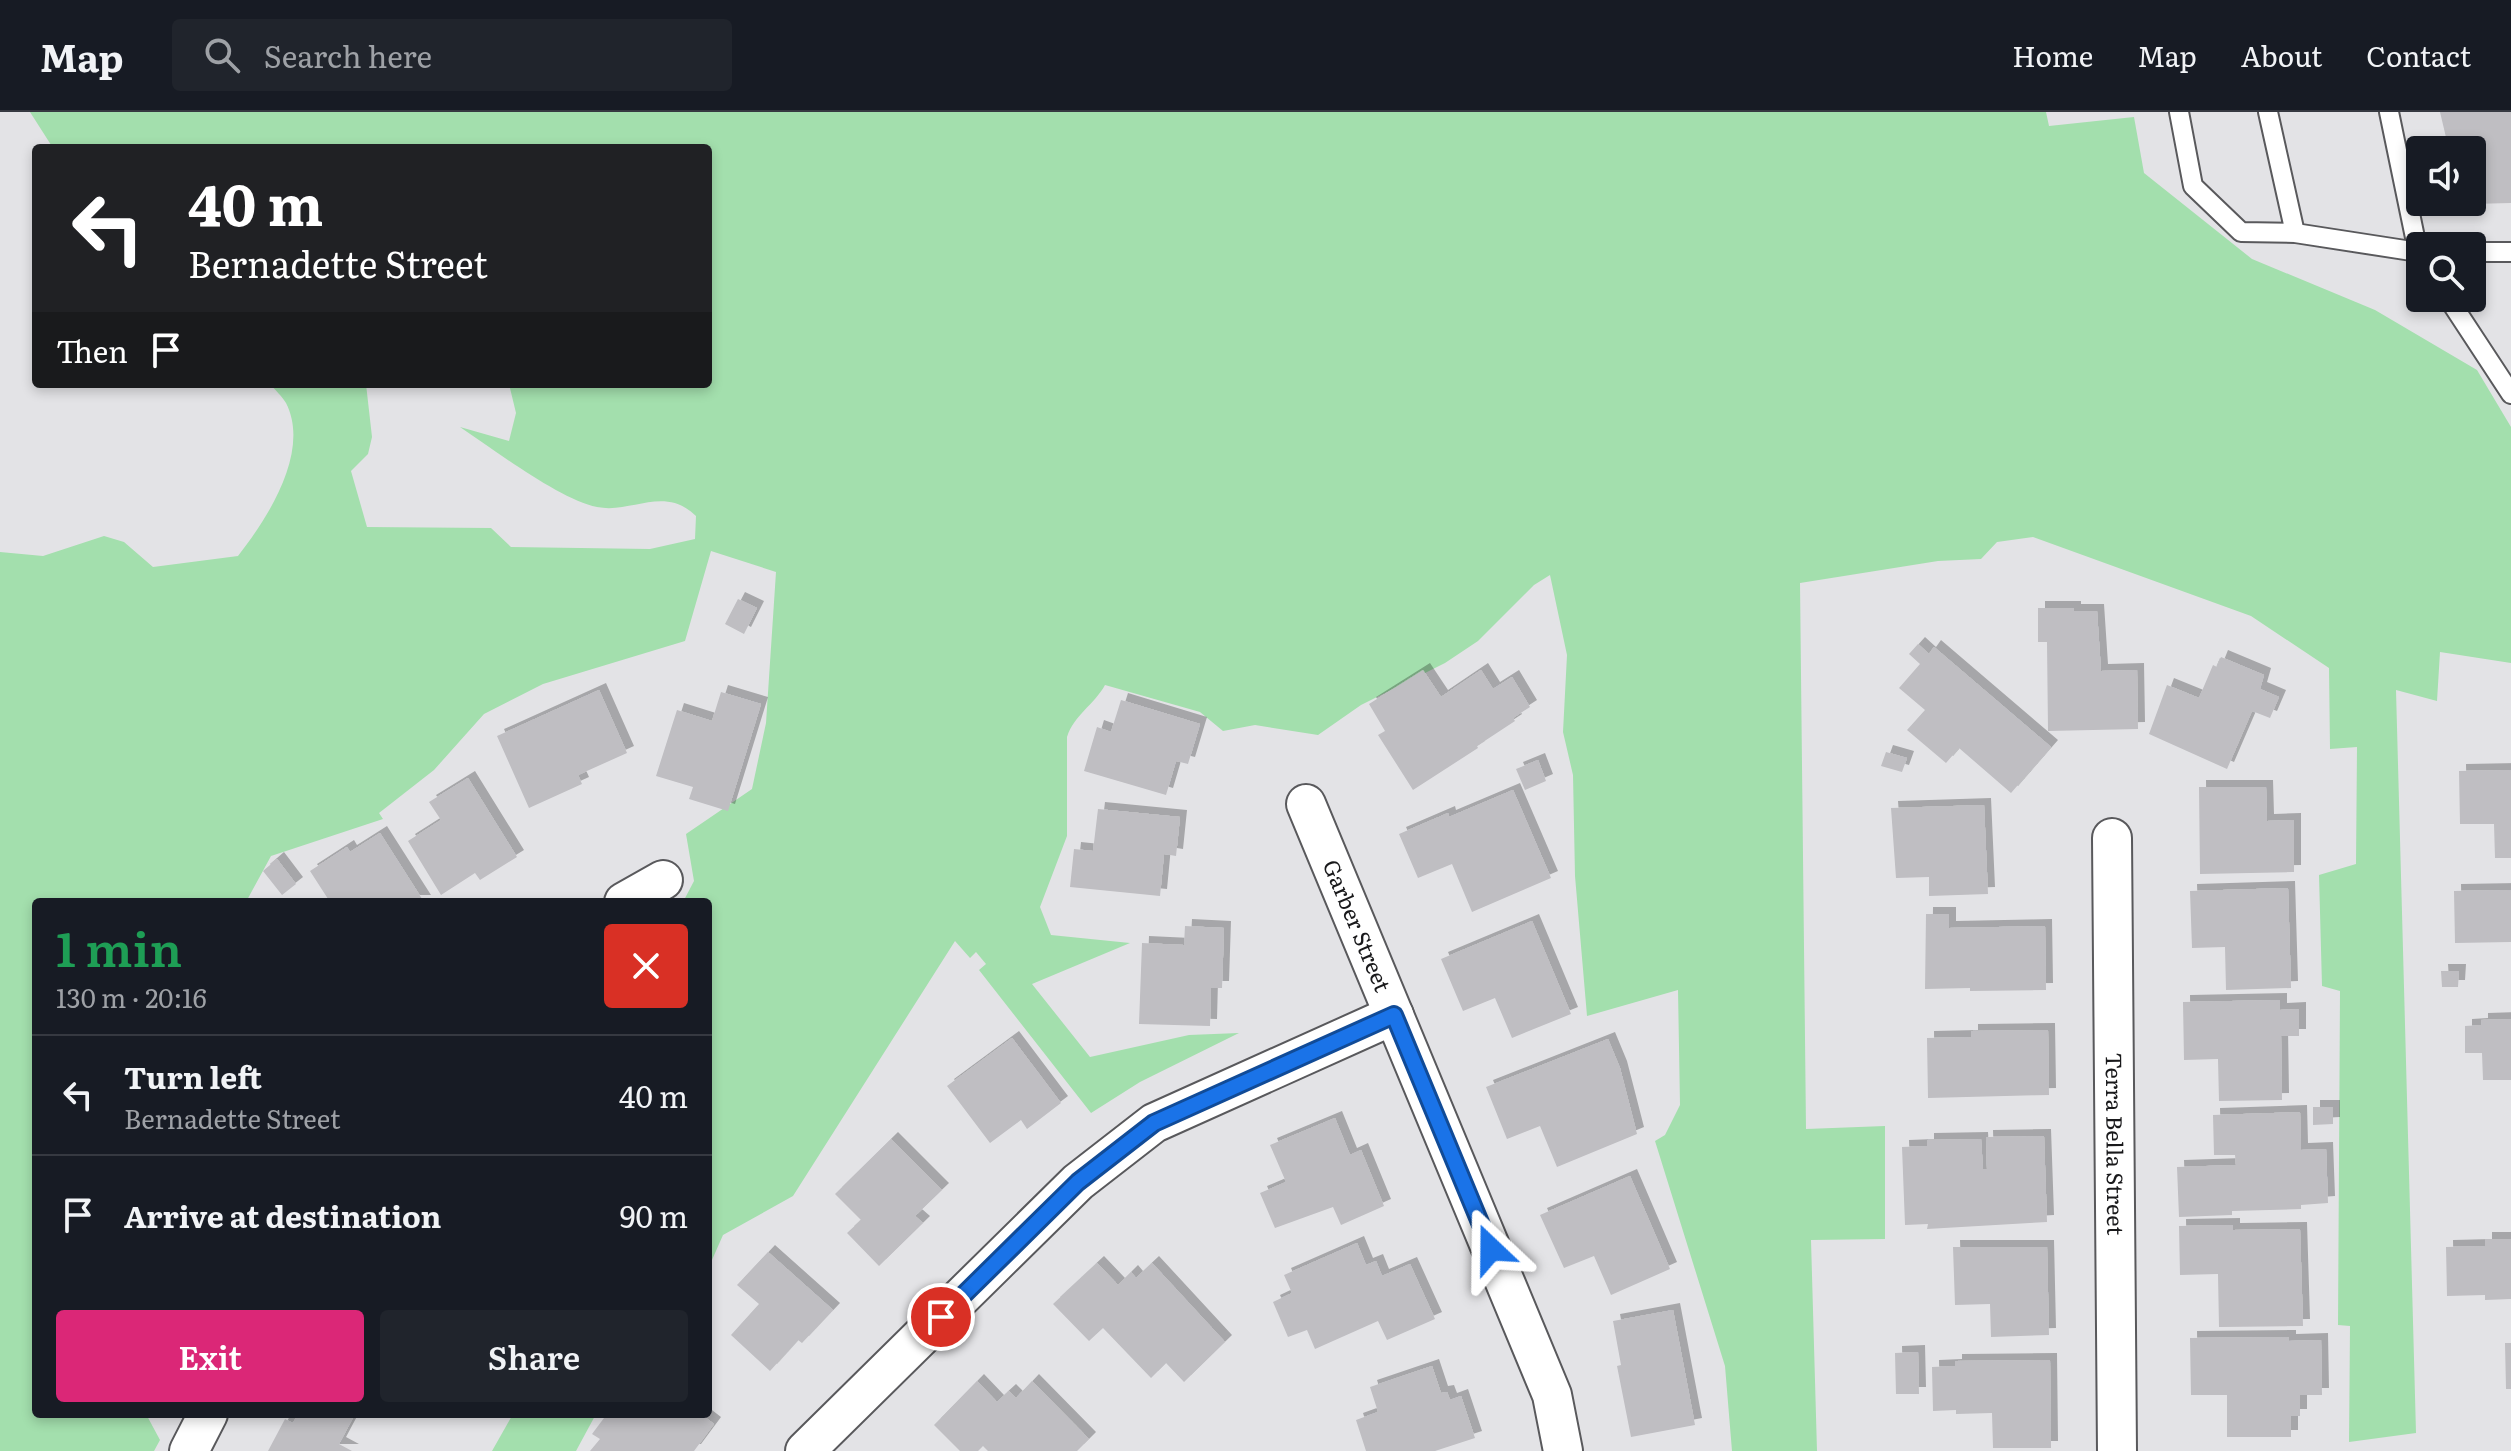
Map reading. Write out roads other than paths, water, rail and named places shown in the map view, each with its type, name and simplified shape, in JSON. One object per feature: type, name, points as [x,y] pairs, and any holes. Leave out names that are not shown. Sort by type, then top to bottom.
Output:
[{"type":"street","name":"Garber Street","points":[[1306,804],[1552,1395],[1563,1451]]},
{"type":"street","name":"Terra Bella Street","points":[[2112,838],[2117,1451]]},
{"type":"street","points":[[631,898],[663,880]]},
{"type":"street","points":[[805,1451],[1078,1182],[1154,1123],[1394,1015]]},
{"type":"street","points":[[189,1451],[206,1418]]},
{"type":"lane","points":[[2179,112],[2193,186],[2241,232],[2295,233],[2406,251]]},
{"type":"lane","points":[[2268,112],[2295,233]]},
{"type":"lane","points":[[2389,112],[2415,232]]},
{"type":"lane","points":[[2486,252],[2511,252]]},
{"type":"lane","points":[[2458,312],[2509,386]]}]
